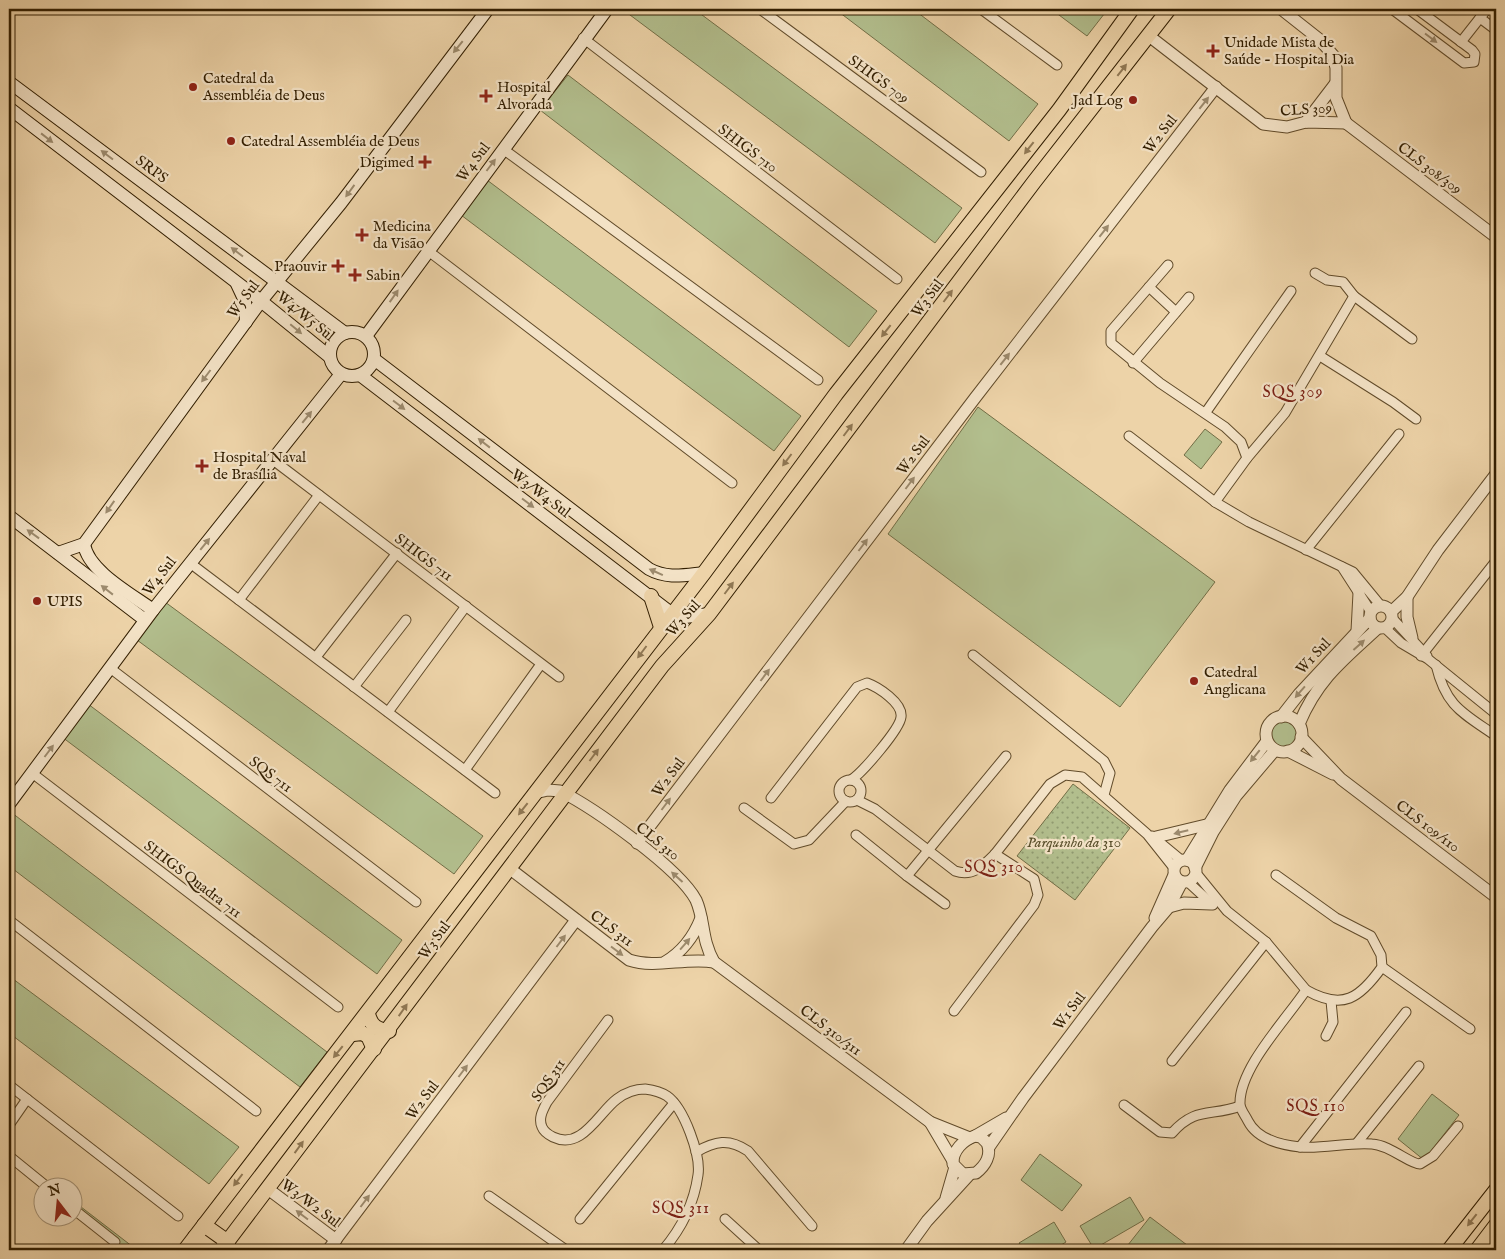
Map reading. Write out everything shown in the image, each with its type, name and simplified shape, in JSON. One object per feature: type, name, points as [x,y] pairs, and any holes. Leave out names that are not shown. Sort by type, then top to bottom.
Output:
[{"type":"main road","name":"W5 Sul","points":[[84,544],[276,281],[341,203],[488,9]]},
{"type":"main road","name":"W4 Sul","points":[[366,336],[583,38],[607,9]]},
{"type":"main road","name":"W3 Sul","points":[[185,1250],[278,1127],[353,1034],[411,954],[671,613],[704,573],[836,394],[1059,110],[1132,9]]},
{"type":"main road","name":"W3 Sul","points":[[224,1246],[389,1031],[509,868],[662,666],[710,614],[1072,132],[1170,9]]},
{"type":"main road","name":"SRPS","points":[[9,82],[276,281]]},
{"type":"main road","points":[[9,108],[261,301]]},
{"type":"main road","points":[[1059,110],[1058,120],[1060,125],[1072,132]]},
{"type":"main road","name":"W4/W5 Sul","points":[[276,281],[345,333]]},
{"type":"main road","points":[[235,282],[245,301],[246,322]]},
{"type":"main road","name":"W4/W5 Sul","points":[[261,301],[330,357]]},
{"type":"main road","points":[[356,332],[366,336],[375,350],[371,366],[360,375],[342,374],[336,370],[330,357],[333,342],[345,333],[356,332]]},
{"type":"main road","name":"W3/W4 Sul","points":[[374,359],[657,574],[672,576],[704,573]]},
{"type":"main road","name":"W4 Sul","points":[[9,804],[149,615],[342,374]]},
{"type":"main road","name":"W3/W4 Sul","points":[[360,375],[671,613]]},
{"type":"main road","points":[[430,428],[443,412]]},
{"type":"main road","points":[[492,476],[506,460]]},
{"type":"main road","points":[[560,527],[573,511]]},
{"type":"main road","points":[[9,516],[149,615]]},
{"type":"main road","points":[[58,552],[84,544],[85,553],[96,567],[149,615]]},
{"type":"main road","points":[[651,596],[661,627]]},
{"type":"main road","points":[[671,613],[685,617],[710,614]]},
{"type":"main road","points":[[368,1014],[374,1026],[380,1030],[389,1031]]},
{"type":"main road","points":[[353,1034],[362,1033],[368,1036],[374,1049]]},
{"type":"main road","points":[[1449,1250],[1496,1190]]},
{"type":"main road","points":[[204,1225],[224,1246]]},
{"type":"main road","points":[[1477,1250],[1496,1225]]},
{"type":"main road","points":[[195,1237],[214,1250]]},
{"type":"main road","points":[[1488,1250],[1496,1243]]},
{"type":"street","name":"SHIGS 709","points":[[760,9],[981,172]]},
{"type":"street","points":[[981,9],[1057,65]]},
{"type":"street","points":[[1281,9],[1329,49],[1334,61],[1336,98],[1346,123]]},
{"type":"street","points":[[1392,9],[1464,63],[1470,64],[1476,59],[1476,54],[1417,9]]},
{"type":"street","points":[[1461,42],[1487,9]]},
{"type":"street","points":[[1480,18],[1496,30]]},
{"type":"street","name":"CLS 309","points":[[1149,36],[1263,124],[1287,128],[1306,122],[1346,123]]},
{"type":"street","name":"SHIGS 710","points":[[583,38],[897,279]]},
{"type":"street","points":[[1306,122],[1335,84]]},
{"type":"street","name":"W2 Sul","points":[[637,843],[975,398],[1216,87]]},
{"type":"street","name":"CLS 308/309","points":[[1346,123],[1496,236]]},
{"type":"street","points":[[503,149],[818,380]]},
{"type":"street","points":[[427,250],[732,483]]},
{"type":"street","points":[[1168,265],[1110,334],[1113,346],[1133,363],[1206,412],[1241,442],[1247,458]]},
{"type":"street","points":[[1315,273],[1327,280],[1343,282],[1354,296],[1412,339]]},
{"type":"street","points":[[1149,287],[1176,312]]},
{"type":"street","points":[[1206,412],[1291,291]]},
{"type":"street","points":[[1215,502],[1247,458],[1285,413],[1354,296]]},
{"type":"street","points":[[1133,363],[1188,297]]},
{"type":"street","points":[[1320,356],[1378,392],[1416,419]]},
{"type":"street","points":[[1306,550],[1399,434]]},
{"type":"street","points":[[1129,436],[1215,502],[1306,550],[1353,572],[1412,638],[1427,658],[1447,697],[1458,710],[1496,736]]},
{"type":"street","name":"SHIGS 711","points":[[273,460],[559,677]]},
{"type":"street","points":[[1388,611],[1418,578],[1496,474]]},
{"type":"street","points":[[239,600],[319,495]]},
{"type":"street","points":[[316,657],[397,553]]},
{"type":"street","points":[[1427,658],[1496,561]]},
{"type":"street","points":[[190,563],[495,793]]},
{"type":"street","points":[[1342,566],[1359,593],[1373,624],[1427,658],[1496,714]]},
{"type":"street","points":[[1370,615],[1375,608],[1388,611],[1407,597],[1418,578]]},
{"type":"street","points":[[1357,631],[1359,593]]},
{"type":"street","points":[[1407,597],[1407,617],[1412,638]]},
{"type":"street","points":[[388,712],[466,606]]},
{"type":"street","points":[[1381,628],[1390,624],[1388,611]]},
{"type":"street","name":"W1 Sul","points":[[1281,716],[1370,615]]},
{"type":"street","points":[[354,686],[406,620]]},
{"type":"street","name":"W1 Sul","points":[[1299,724],[1315,691],[1327,675],[1381,628]]},
{"type":"street","points":[[973,655],[1104,761],[1110,773],[1104,795]]},
{"type":"street","points":[[465,770],[541,664]]},
{"type":"street","name":"SQS 711","points":[[110,668],[416,902]]},
{"type":"street","points":[[771,798],[857,687],[863,683],[870,684],[897,704],[902,716],[899,724],[869,763],[851,780],[842,784],[840,794],[829,818]]},
{"type":"street","points":[[1281,716],[1294,720],[1299,724],[1301,738],[1299,744],[1288,751],[1271,745],[1266,735],[1270,724],[1281,716]]},
{"type":"street","name":"CLS 109/110","points":[[1301,738],[1341,779],[1496,897]]},
{"type":"street","name":"W1 Sul","points":[[989,1147],[1152,927],[1169,907],[1206,825],[1243,771],[1271,745]]},
{"type":"street","name":"W1 Sul","points":[[1152,927],[1185,871],[1271,745]]},
{"type":"street","name":"CLS 109/110","points":[[1288,751],[1341,779]]},
{"type":"street","points":[[907,876],[1006,756]]},
{"type":"street","points":[[857,800],[869,763]]},
{"type":"street","name":"SHIGS Quadra 711","points":[[32,774],[338,1007]]},
{"type":"street","points":[[744,808],[794,844],[809,840],[846,802],[857,800],[875,809],[955,871],[963,874],[971,873],[980,868],[995,854],[1056,779],[1065,775],[1082,777],[1151,836],[1227,911],[1266,942],[1306,990],[1331,1001],[1344,1001],[1357,996],[1368,986],[1382,967]]},
{"type":"street","points":[[851,780],[860,788],[875,809]]},
{"type":"street","name":"CLS 310","points":[[535,793],[553,790],[565,794],[637,843],[682,880],[696,900],[704,939],[714,962]]},
{"type":"street","points":[[840,794],[846,802]]},
{"type":"street","points":[[1151,836],[1206,825]]},
{"type":"street","points":[[856,835],[945,904]]},
{"type":"street","points":[[954,1011],[1034,905],[1038,895],[1034,879],[995,854]]},
{"type":"street","name":"CLS 311","points":[[509,868],[628,960],[639,963],[662,964],[685,960],[714,962]]},
{"type":"street","points":[[1185,871],[1211,904]]},
{"type":"street","points":[[1276,875],[1336,918],[1371,936],[1379,950],[1382,967],[1470,1030]]},
{"type":"street","points":[[1169,907],[1184,903],[1211,904],[1227,911]]},
{"type":"street","points":[[662,964],[684,946],[701,918]]},
{"type":"street","points":[[9,920],[256,1112]]},
{"type":"street","name":"W2 Sul","points":[[328,1250],[576,920]]},
{"type":"street","points":[[1172,1061],[1266,942]]},
{"type":"street","name":"CLS 310/311","points":[[714,962],[930,1122],[972,1137]]},
{"type":"street","points":[[1306,990],[1248,1075],[1241,1089],[1240,1106],[1251,1127],[1274,1142],[1300,1147],[1327,1148],[1357,1143],[1374,1144],[1389,1148],[1420,1164],[1433,1156],[1458,1126]]},
{"type":"street","points":[[1326,1036],[1332,1022],[1331,1001]]},
{"type":"street","points":[[1300,1147],[1406,1012]]},
{"type":"street","name":"SQS 311","points":[[608,1020],[547,1102],[541,1115],[542,1127],[548,1135],[558,1140],[569,1139],[593,1126],[615,1100],[627,1092],[644,1089],[667,1096],[674,1103]]},
{"type":"street","points":[[1357,1143],[1419,1066]]},
{"type":"street","points":[[9,1085],[178,1216]]},
{"type":"street","points":[[9,1125],[27,1099]]},
{"type":"street","points":[[580,1219],[674,1103],[685,1121],[696,1152],[698,1174],[689,1208],[680,1231],[664,1250]]},
{"type":"street","points":[[1124,1105],[1160,1132],[1172,1133],[1182,1122],[1191,1116],[1228,1111],[1240,1106]]},
{"type":"street","name":"W1 Sul","points":[[972,1137],[1012,1114]]},
{"type":"street","name":"CLS 310/311","points":[[930,1122],[954,1164]]},
{"type":"street","points":[[906,1250],[945,1200],[969,1175],[982,1168],[988,1155],[989,1147],[984,1140],[972,1137],[959,1147],[945,1200]]},
{"type":"street","points":[[696,1152],[715,1142],[725,1140],[736,1143],[748,1151],[812,1226]]},
{"type":"street","points":[[9,1156],[34,1176]]},
{"type":"street","points":[[954,1164],[964,1174],[969,1175]]},
{"type":"street","name":"W3/W2 Sul","points":[[268,1189],[336,1240]]},
{"type":"street","points":[[490,1196],[566,1250]]},
{"type":"street","points":[[82,1216],[115,1242]]},
{"type":"street","points":[[725,1219],[759,1250]]},
{"type":"green space","points":[[622,9],[694,9],[962,208],[935,243]]},
{"type":"green space","points":[[835,9],[913,9],[1038,104],[1009,141]]},
{"type":"green space","points":[[1051,9],[1108,9],[1087,36]]},
{"type":"green space","points":[[568,75],[877,311],[849,347],[540,110]]},
{"type":"green space","points":[[487,180],[801,416],[774,451],[461,215]]},
{"type":"green space","points":[[978,407],[1215,582],[1120,707],[888,534]]},
{"type":"green space","points":[[1205,429],[1222,442],[1201,469],[1184,455]]},
{"type":"green space","points":[[165,602],[483,836],[454,874],[137,640]]},
{"type":"green space","points":[[88,704],[402,940],[377,974],[62,737]]},
{"type":"green space","points":[[1284,719],[1290,720],[1298,728],[1298,740],[1290,748],[1284,749],[1278,748],[1270,740],[1269,734],[1270,728],[1278,720]]},
{"type":"green space","name":"Parquinho da 310","points":[[1073,784],[1130,828],[1075,900],[1017,856]]},
{"type":"green space","points":[[12,813],[327,1052],[300,1087],[9,866],[9,817]]},
{"type":"green space","points":[[9,976],[239,1147],[209,1184],[9,1033]]},
{"type":"green space","points":[[1432,1094],[1459,1115],[1424,1160],[1398,1139]]},
{"type":"green space","points":[[1040,1154],[1082,1185],[1062,1211],[1021,1180]]},
{"type":"green space","points":[[1130,1197],[1144,1220],[1094,1249],[1080,1226]]},
{"type":"green space","points":[[82,1208],[137,1250],[119,1250],[82,1220]]},
{"type":"green space","points":[[1150,1217],[1187,1245],[1182,1250],[1124,1250]]},
{"type":"green space","points":[[1054,1222],[1066,1242],[1053,1250],[1024,1250],[1019,1243]]},
{"type":"place","name":"Unidade Mista de Saúde - Hospital Dia","points":[[1213,51]]},
{"type":"place","name":"Catedral da Assembléia de Deus","points":[[193,87]]},
{"type":"place","name":"Hospital Alvorada","points":[[486,96]]},
{"type":"place","name":"Jad Log","points":[[1133,100]]},
{"type":"place","name":"Catedral Assembléia de Deus","points":[[231,141]]},
{"type":"place","name":"Digimed","points":[[425,162]]},
{"type":"place","name":"Medicina da Visão","points":[[362,235]]},
{"type":"place","name":"Praouvir","points":[[338,266]]},
{"type":"place","name":"Sabin","points":[[355,275]]},
{"type":"place","name":"Hospital Naval de Brasília","points":[[202,466]]},
{"type":"place","name":"UPIS","points":[[37,601]]},
{"type":"place","name":"Catedral Anglicana","points":[[1194,681]]},
{"type":"district","name":"SQS 309","points":[[1293,391]]},
{"type":"district","name":"SQS 310","points":[[994,866]]},
{"type":"district","name":"SQS 110","points":[[1316,1105]]},
{"type":"district","name":"SQS 311","points":[[681,1207]]}]
